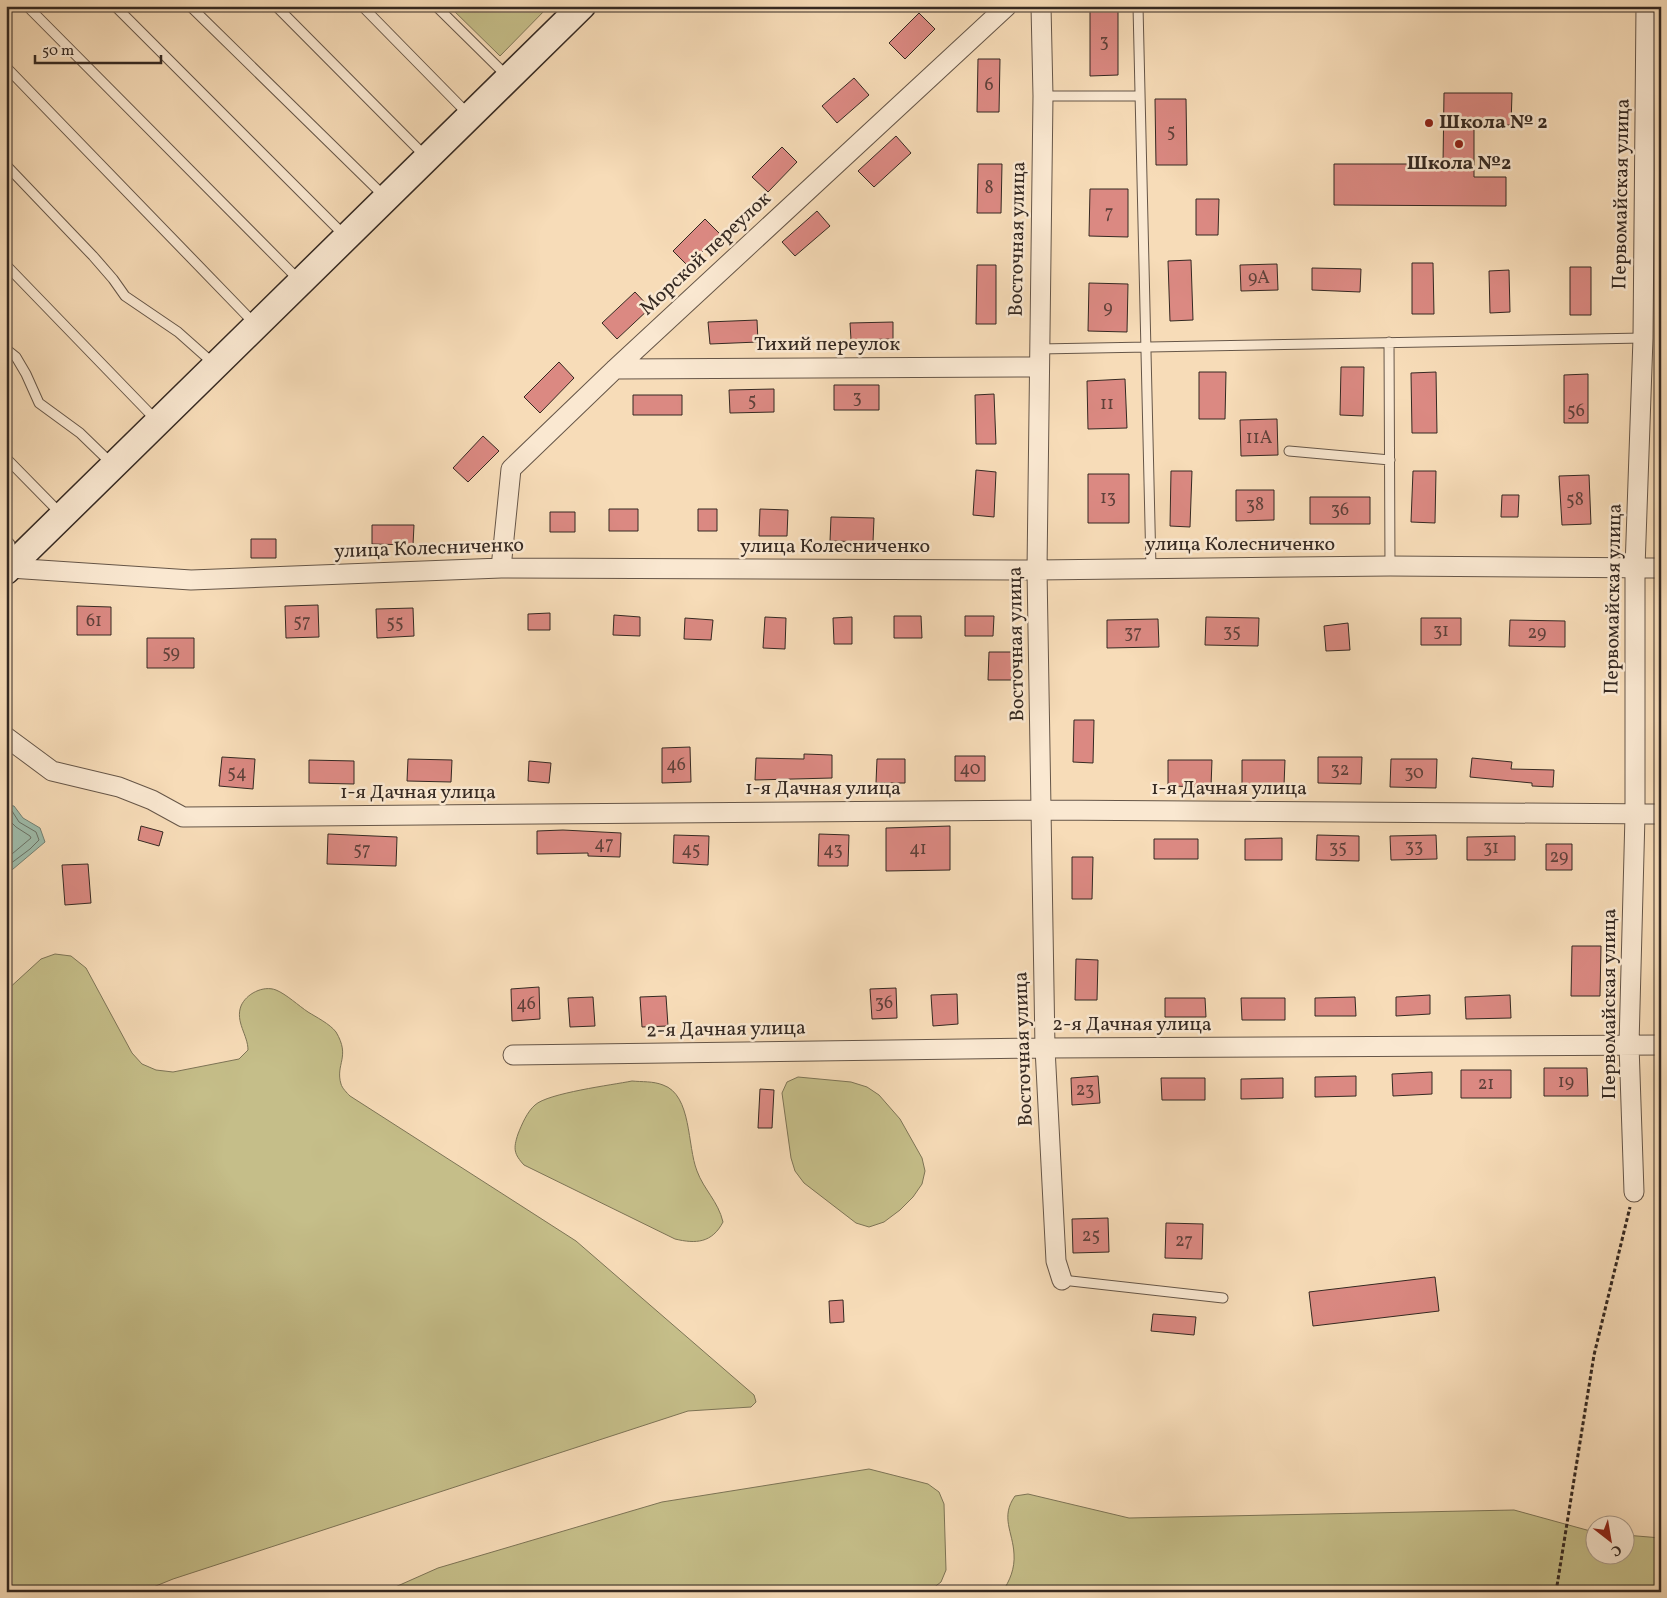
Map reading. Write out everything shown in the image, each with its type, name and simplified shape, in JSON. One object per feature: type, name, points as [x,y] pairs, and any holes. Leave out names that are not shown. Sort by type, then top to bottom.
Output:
[{"type":"main road","points":[[8,569],[582,6]]},
{"type":"street","name":"Морской переулок","points":[[501,568],[511,469],[615,369],[1007,6]]},
{"type":"street","name":"Восточная улица","points":[[1041,6],[1043,96],[1037,570],[1045,1048],[1056,1262],[1062,1280]]},
{"type":"street","name":"Первомайская улица","points":[[1634,1192],[1629,1045],[1635,815],[1636,568],[1643,338],[1653,137],[1646,6]]},
{"type":"street","name":"Тихий переулок","points":[[615,369],[1039,358]]},
{"type":"street","name":"улица Колесниченко","points":[[8,569],[191,580],[501,568],[1037,570],[1390,566],[1661,568]]},
{"type":"street","name":"1-я Дачная улица","points":[[6,737],[52,771],[119,787],[152,800],[183,817],[1042,810],[1661,814]]},
{"type":"street","name":"2-я Дачная улица","points":[[513,1055],[1045,1048],[1661,1045]]},
{"type":"lane","points":[[27,6],[301,282]]},
{"type":"lane","points":[[115,6],[346,237]]},
{"type":"lane","points":[[190,6],[386,198]]},
{"type":"lane","points":[[276,6],[428,158]]},
{"type":"lane","points":[[362,6],[470,116]]},
{"type":"lane","points":[[436,6],[509,78]]},
{"type":"lane","points":[[1138,6],[1151,568]]},
{"type":"lane","points":[[6,68],[256,326]]},
{"type":"lane","points":[[1043,96],[1140,96]]},
{"type":"lane","points":[[6,165],[93,256],[125,296],[178,332],[216,366]]},
{"type":"lane","points":[[6,265],[158,422]]},
{"type":"lane","points":[[1039,358],[1146,346],[1643,338]]},
{"type":"lane","points":[[1389,342],[1390,566]]},
{"type":"lane","points":[[6,349],[16,357],[39,403],[80,433],[114,466]]},
{"type":"lane","points":[[1289,451],[1390,460]]},
{"type":"lane","points":[[6,458],[63,516]]},
{"type":"lane","points":[[6,540],[10,544],[8,569]]},
{"type":"lane","points":[[1062,1280],[1223,1298]]},
{"type":"path","points":[[1556,1592],[1594,1355],[1634,1192]]},
{"type":"shaded area","points":[[449,6],[549,6],[500,56]]},
{"type":"shaded area","points":[[55,954],[71,956],[86,968],[132,1053],[142,1064],[156,1070],[173,1072],[239,1059],[248,1050],[240,1018],[243,1002],[251,994],[266,989],[276,990],[284,994],[308,1012],[327,1023],[336,1032],[343,1054],[340,1071],[341,1084],[350,1096],[576,1241],[754,1395],[756,1402],[751,1407],[688,1411],[173,1579],[141,1592],[6,1592],[6,991],[41,959]]},
{"type":"shaded area","points":[[798,1077],[851,1082],[867,1087],[879,1095],[900,1119],[922,1158],[925,1171],[922,1184],[913,1197],[884,1222],[869,1227],[856,1223],[804,1183],[795,1171],[791,1158],[782,1093],[787,1082]]},
{"type":"shaded area","points":[[632,1081],[663,1085],[679,1099],[687,1122],[697,1171],[718,1208],[723,1222],[719,1229],[709,1238],[697,1241],[675,1239],[524,1165],[516,1154],[515,1144],[518,1134],[527,1115],[535,1105],[566,1093]]},
{"type":"shaded area","points":[[869,1469],[928,1484],[939,1492],[944,1504],[946,1570],[941,1582],[928,1592],[384,1592],[438,1568],[662,1502]]},
{"type":"shaded area","points":[[1028,1494],[1129,1518],[1514,1510],[1584,1529],[1584,1566],[1634,1566],[1634,1536],[1661,1538],[1661,1592],[1002,1592],[1014,1564],[1013,1546],[1008,1525],[1008,1511],[1015,1496]]},
{"type":"water","points":[[6,805],[14,806],[23,818],[40,828],[45,842],[6,875]]},
{"type":"building","points":[[1090,9],[1118,9],[1118,75],[1090,76]]},
{"type":"building","points":[[919,13],[935,29],[905,59],[889,43]]},
{"type":"building","points":[[978,59],[1000,59],[999,112],[977,112]]},
{"type":"building","points":[[854,78],[869,95],[837,123],[822,106]]},
{"type":"building","name":"Школа №2","points":[[1444,93],[1512,93],[1511,125],[1474,125],[1474,177],[1506,177],[1506,206],[1334,205],[1334,164],[1443,164]]},
{"type":"building","points":[[1155,99],[1186,99],[1187,165],[1156,165]]},
{"type":"building","points":[[896,136],[911,153],[874,187],[858,171]]},
{"type":"building","points":[[782,147],[797,162],[768,192],[752,177]]},
{"type":"building","points":[[978,164],[1002,164],[1001,213],[977,213]]},
{"type":"building","points":[[1090,189],[1128,189],[1128,237],[1089,236]]},
{"type":"building","points":[[1196,199],[1219,199],[1218,235],[1196,235]]},
{"type":"building","points":[[817,211],[830,226],[795,256],[782,242]]},
{"type":"building","points":[[705,219],[720,234],[688,266],[673,251]]},
{"type":"building","points":[[1191,260],[1193,320],[1170,321],[1168,261]]},
{"type":"building","points":[[1412,263],[1433,263],[1434,314],[1412,314]]},
{"type":"building","points":[[1277,264],[1278,290],[1241,291],[1240,265]]},
{"type":"building","points":[[977,265],[996,265],[996,324],[976,324]]},
{"type":"building","points":[[1570,267],[1591,267],[1591,315],[1570,315]]},
{"type":"building","points":[[1312,268],[1361,269],[1360,292],[1312,290]]},
{"type":"building","points":[[1509,270],[1510,312],[1490,313],[1489,271]]},
{"type":"building","points":[[1089,283],[1128,284],[1127,332],[1088,331]]},
{"type":"building","points":[[635,292],[650,308],[617,339],[602,323]]},
{"type":"building","points":[[757,320],[758,342],[710,344],[708,322]]},
{"type":"building","points":[[893,322],[893,339],[851,340],[850,323]]},
{"type":"building","points":[[559,362],[574,378],[540,413],[524,397]]},
{"type":"building","points":[[1341,367],[1364,367],[1363,416],[1340,415]]},
{"type":"building","points":[[1199,372],[1226,372],[1225,419],[1199,419]]},
{"type":"building","points":[[1436,372],[1437,433],[1412,433],[1411,373]]},
{"type":"building","points":[[1588,374],[1588,423],[1564,423],[1564,375]]},
{"type":"building","points":[[1125,379],[1127,428],[1088,429],[1087,381]]},
{"type":"building","points":[[834,385],[879,385],[879,410],[834,410]]},
{"type":"building","points":[[774,389],[774,412],[730,413],[729,390]]},
{"type":"building","points":[[994,394],[996,444],[976,444],[975,395]]},
{"type":"building","points":[[633,395],[682,395],[682,415],[633,415]]},
{"type":"building","points":[[1277,419],[1278,455],[1241,456],[1240,420]]},
{"type":"building","points":[[483,436],[499,451],[468,482],[453,468]]},
{"type":"building","points":[[976,470],[996,472],[994,517],[973,515]]},
{"type":"building","points":[[1171,471],[1192,471],[1190,527],[1170,526]]},
{"type":"building","points":[[1413,471],[1436,471],[1435,523],[1411,522]]},
{"type":"building","points":[[1088,474],[1129,474],[1129,523],[1088,523]]},
{"type":"building","points":[[1589,475],[1591,524],[1562,525],[1559,476]]},
{"type":"building","points":[[1236,490],[1274,490],[1274,520],[1236,521]]},
{"type":"building","points":[[1502,495],[1519,495],[1518,517],[1501,517]]},
{"type":"building","points":[[1310,497],[1370,497],[1370,524],[1310,524]]},
{"type":"building","points":[[609,509],[638,509],[638,531],[609,531]]},
{"type":"building","points":[[698,509],[717,509],[717,531],[698,531]]},
{"type":"building","points":[[760,509],[788,510],[787,536],[759,536]]},
{"type":"building","points":[[550,512],[575,512],[575,532],[550,532]]},
{"type":"building","points":[[831,517],[874,518],[873,542],[830,541]]},
{"type":"building","points":[[372,525],[414,525],[413,545],[372,544]]},
{"type":"building","points":[[251,539],[276,539],[276,558],[251,558]]},
{"type":"building","points":[[318,605],[319,637],[286,638],[285,606]]},
{"type":"building","points":[[77,606],[111,607],[111,635],[77,635]]},
{"type":"building","points":[[413,608],[414,636],[377,638],[376,609]]},
{"type":"building","points":[[550,613],[550,630],[528,630],[528,614]]},
{"type":"building","points":[[614,615],[640,617],[640,636],[613,635]]},
{"type":"building","points":[[894,616],[921,616],[922,638],[894,638]]},
{"type":"building","points":[[965,616],[994,616],[993,636],[965,636]]},
{"type":"building","points":[[765,617],[786,618],[785,649],[763,648]]},
{"type":"building","points":[[852,617],[852,644],[834,644],[833,618]]},
{"type":"building","points":[[1206,617],[1259,618],[1258,646],[1205,645]]},
{"type":"building","points":[[685,618],[713,620],[711,640],[684,639]]},
{"type":"building","points":[[1421,618],[1461,618],[1461,645],[1421,645]]},
{"type":"building","points":[[1158,619],[1159,647],[1107,648],[1107,620]]},
{"type":"building","points":[[1510,620],[1565,621],[1565,647],[1509,646]]},
{"type":"building","points":[[1348,623],[1350,650],[1326,651],[1324,626]]},
{"type":"building","points":[[147,638],[194,638],[194,668],[147,668]]},
{"type":"building","points":[[989,652],[1013,652],[1012,680],[988,680]]},
{"type":"building","points":[[1074,720],[1094,720],[1093,763],[1073,762]]},
{"type":"building","points":[[690,747],[691,782],[662,783],[662,748]]},
{"type":"building","points":[[804,754],[832,755],[832,778],[755,780],[756,758],[804,759]]},
{"type":"building","points":[[955,756],[985,756],[985,781],[955,781]]},
{"type":"building","points":[[222,757],[255,759],[253,789],[219,786]]},
{"type":"building","points":[[1318,757],[1362,757],[1361,784],[1318,783]]},
{"type":"building","points":[[1472,758],[1512,762],[1511,769],[1554,770],[1553,787],[1532,786],[1532,783],[1470,777]]},
{"type":"building","points":[[408,759],[452,760],[451,782],[407,781]]},
{"type":"building","points":[[877,759],[905,759],[905,783],[876,783]]},
{"type":"building","points":[[1391,759],[1437,759],[1436,788],[1390,787]]},
{"type":"building","points":[[309,760],[354,761],[354,784],[309,783]]},
{"type":"building","points":[[1168,760],[1212,760],[1211,787],[1168,786]]},
{"type":"building","points":[[1242,760],[1285,760],[1284,786],[1242,785]]},
{"type":"building","points":[[529,761],[551,763],[549,783],[528,781]]},
{"type":"building","points":[[141,826],[163,832],[159,846],[138,840]]},
{"type":"building","points":[[950,826],[950,870],[886,871],[886,828]]},
{"type":"building","points":[[563,830],[621,833],[620,857],[588,856],[588,853],[537,854],[537,831]]},
{"type":"building","points":[[328,834],[397,837],[396,866],[327,864]]},
{"type":"building","points":[[819,834],[849,835],[848,866],[818,866]]},
{"type":"building","points":[[674,835],[709,836],[708,865],[673,863]]},
{"type":"building","points":[[1317,835],[1359,836],[1359,861],[1316,860]]},
{"type":"building","points":[[1436,835],[1437,859],[1391,860],[1390,836]]},
{"type":"building","points":[[1515,836],[1515,860],[1467,860],[1467,837]]},
{"type":"building","points":[[1282,838],[1282,860],[1245,860],[1245,839]]},
{"type":"building","points":[[1154,839],[1198,839],[1198,859],[1154,859]]},
{"type":"building","points":[[1546,844],[1572,844],[1572,870],[1546,870]]},
{"type":"building","points":[[1072,857],[1093,857],[1092,899],[1072,899]]},
{"type":"building","points":[[88,864],[91,903],[65,905],[62,865]]},
{"type":"building","points":[[1572,946],[1601,946],[1600,996],[1571,996]]},
{"type":"building","points":[[1076,959],[1098,960],[1097,1000],[1075,1000]]},
{"type":"building","points":[[539,987],[540,1019],[512,1021],[511,989]]},
{"type":"building","points":[[896,988],[897,1018],[872,1019],[870,989]]},
{"type":"building","points":[[957,994],[958,1024],[933,1026],[931,995]]},
{"type":"building","points":[[1430,995],[1430,1014],[1396,1016],[1396,997]]},
{"type":"building","points":[[1510,995],[1511,1018],[1466,1019],[1465,997]]},
{"type":"building","points":[[666,996],[668,1026],[642,1027],[640,997]]},
{"type":"building","points":[[593,997],[595,1026],[570,1027],[568,998]]},
{"type":"building","points":[[1355,997],[1356,1016],[1315,1016],[1315,998]]},
{"type":"building","points":[[1165,998],[1205,998],[1206,1017],[1165,1017]]},
{"type":"building","points":[[1241,998],[1285,998],[1285,1020],[1242,1020]]},
{"type":"building","points":[[1544,1068],[1587,1068],[1588,1096],[1544,1096]]},
{"type":"building","points":[[1461,1070],[1511,1070],[1511,1098],[1461,1098]]},
{"type":"building","points":[[1432,1072],[1432,1094],[1393,1096],[1392,1074]]},
{"type":"building","points":[[1098,1076],[1100,1103],[1072,1105],[1071,1078]]},
{"type":"building","points":[[1356,1076],[1356,1096],[1315,1097],[1315,1077]]},
{"type":"building","points":[[1161,1078],[1205,1078],[1205,1100],[1162,1100]]},
{"type":"building","points":[[1283,1078],[1283,1098],[1241,1099],[1241,1079]]},
{"type":"building","points":[[760,1089],[774,1090],[772,1128],[758,1128]]},
{"type":"building","points":[[1108,1218],[1109,1252],[1073,1253],[1072,1219]]},
{"type":"building","points":[[1166,1223],[1203,1224],[1202,1259],[1165,1258]]},
{"type":"building","points":[[1435,1277],[1439,1311],[1313,1326],[1309,1292]]},
{"type":"building","points":[[843,1300],[844,1322],[830,1323],[829,1301]]},
{"type":"building","points":[[1153,1314],[1196,1317],[1194,1335],[1151,1331]]},
{"type":"place","name":"Школа № 2","points":[[1429,123]]},
{"type":"place","name":"Школа №2","points":[[1459,144]]}]
